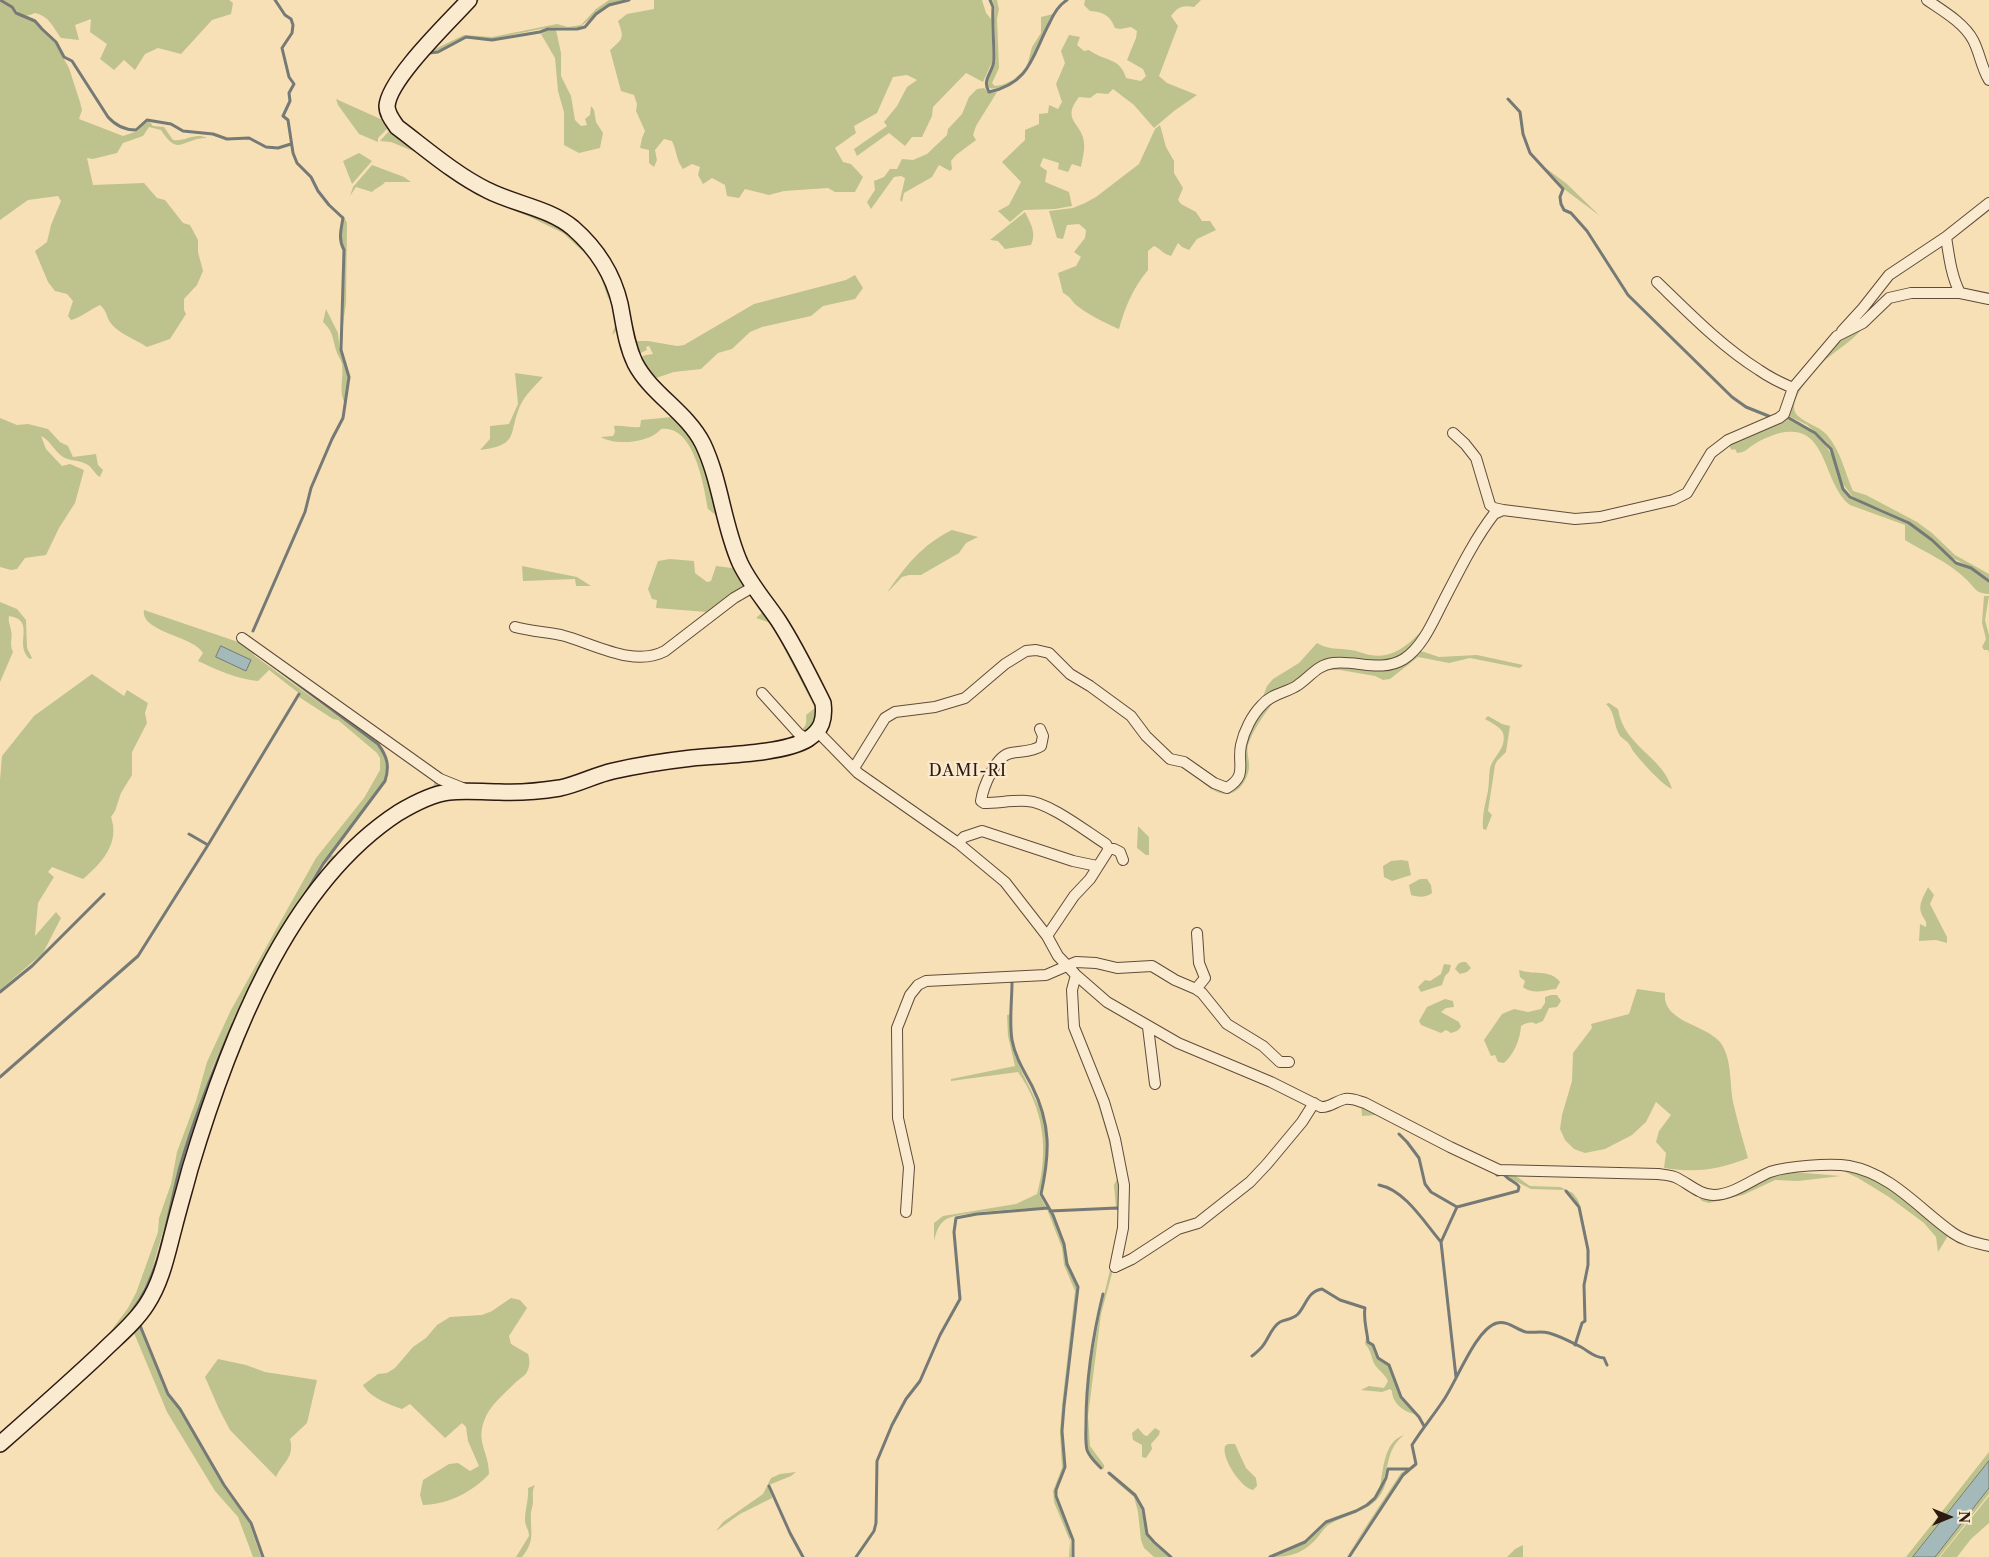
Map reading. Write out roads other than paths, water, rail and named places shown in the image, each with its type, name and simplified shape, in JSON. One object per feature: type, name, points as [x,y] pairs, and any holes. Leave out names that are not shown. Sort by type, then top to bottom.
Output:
[{"type":"street","points":[[0,1444],[65,1388],[128,1328],[148,1304],[164,1267],[191,1167],[219,1080],[234,1041],[265,976],[300,915],[326,876],[365,838],[401,812],[426,799],[447,792],[500,792],[560,788],[610,772],[637,766],[781,749],[813,735],[825,716],[823,703],[779,622],[753,587],[740,563],[716,482],[702,443],[686,420],[636,364],[628,346],[613,281],[606,266],[595,251],[573,228],[531,207],[493,193],[468,179],[397,127],[390,118],[387,106],[399,81],[409,66],[468,0]]},
{"type":"street","points":[[1927,0],[1970,34],[1982,68],[1989,80]]},
{"type":"street","points":[[1453,433],[1476,458],[1490,505],[1494,508],[1583,518],[1600,517],[1673,500],[1687,493],[1711,453],[1722,444],[1784,414],[1793,388],[1863,308],[1889,275],[1946,237],[1989,203]]},
{"type":"street","points":[[1946,237],[1951,269],[1960,293]]},
{"type":"street","points":[[1657,282],[1738,356],[1760,372],[1793,388]]},
{"type":"street","points":[[1837,336],[1863,323],[1889,298],[1910,293],[1960,293],[1989,299]]},
{"type":"street","points":[[854,768],[885,718],[895,712],[935,707],[965,698],[1005,664],[1026,651],[1036,650],[1049,653],[1070,674],[1131,716],[1146,736],[1170,759],[1184,762],[1214,783],[1227,788],[1238,780],[1241,774],[1241,746],[1250,721],[1262,704],[1274,695],[1298,686],[1316,669],[1324,665],[1334,662],[1381,666],[1404,659],[1422,640],[1488,522],[1494,514],[1504,510]]},
{"type":"street","points":[[515,627],[560,635],[618,653],[645,658],[665,651],[734,598],[753,587]]},
{"type":"street","points":[[242,638],[357,718],[383,740],[440,779],[470,791]]},
{"type":"street","points":[[762,693],[799,734],[813,735],[854,768],[958,844],[1005,882],[1047,936],[1058,956],[1076,975],[1107,1002],[1196,1051],[1325,1108],[1344,1100],[1352,1099],[1365,1103],[1450,1147],[1500,1170],[1658,1174],[1674,1177],[1699,1191],[1714,1195],[1727,1192],[1772,1171],[1787,1168],[1849,1166],[1867,1172],[1900,1190],[1954,1234],[1972,1242],[1989,1246]]},
{"type":"street","points":[[1040,730],[1044,736],[1041,746],[1035,749],[1008,753],[1001,759],[986,781],[981,801],[984,803],[1036,802],[1074,822],[1106,844],[1109,849]]},
{"type":"street","points":[[958,844],[964,837],[982,831],[1073,861],[1097,866]]},
{"type":"street","points":[[1109,849],[1120,852],[1124,860]]},
{"type":"street","points":[[1047,936],[1074,896],[1090,879],[1109,849]]},
{"type":"street","points":[[1196,989],[1204,978],[1199,963],[1197,932]]},
{"type":"street","points":[[906,1212],[909,1167],[898,1118],[897,1028],[910,996],[918,985],[926,981],[1046,975],[1067,965],[1086,962],[1117,968],[1152,966],[1202,993],[1227,1024],[1263,1046],[1280,1062],[1289,1062]]},
{"type":"street","points":[[1076,975],[1072,990],[1074,1027],[1104,1102],[1124,1185],[1123,1228],[1115,1267],[1132,1259],[1178,1229],[1198,1223],[1250,1182],[1302,1122],[1314,1102]]},
{"type":"street","points":[[1148,1026],[1155,1084]]},
{"type":"waterway","points":[[0,0],[12,7],[16,13],[35,21],[56,42],[64,57],[72,61],[108,117],[121,127],[136,130],[147,120],[171,124],[183,131],[213,134],[227,139],[249,138],[266,147],[278,148],[291,144]]},
{"type":"waterway","points":[[253,631],[305,512],[311,488],[343,418],[349,377],[341,350],[344,250],[340,234],[343,218],[318,191],[311,177],[297,163],[293,153],[288,120],[283,116],[290,101],[289,93],[294,84],[289,77],[282,48],[292,33],[293,25],[291,19],[285,15],[275,0]]},
{"type":"waterway","points":[[429,53],[438,52],[466,37],[492,40],[548,29],[577,29],[585,27],[596,14],[609,5],[629,0]]},
{"type":"waterway","points":[[990,0],[993,7],[994,59],[986,83],[989,92],[1003,88],[1022,75],[1034,56],[1055,12],[1067,0]]},
{"type":"waterway","points":[[1508,99],[1520,112],[1523,134],[1530,153],[1563,189],[1560,197],[1564,210],[1571,213],[1587,231],[1628,295],[1732,397],[1746,407],[1771,417]]},
{"type":"waterway","points":[[1789,418],[1815,433],[1831,449],[1843,489],[1850,497],[1909,523],[1932,540],[1956,563],[1971,568],[1989,581]]},
{"type":"waterway","points":[[252,650],[378,744],[387,761],[385,781],[323,864],[296,909]]},
{"type":"waterway","points":[[0,1077],[138,956],[208,845],[299,694]]},
{"type":"waterway","points":[[189,834],[208,845]]},
{"type":"waterway","points":[[0,992],[32,966],[104,894]]},
{"type":"waterway","points":[[245,998],[262,963]]},
{"type":"waterway","points":[[1012,982],[1011,1025],[1013,1046],[1038,1100],[1046,1126],[1047,1152],[1041,1194],[1053,1215],[1064,1244],[1067,1264],[1078,1287],[1062,1431],[1065,1467],[1056,1490],[1056,1496],[1073,1540],[1073,1557]]},
{"type":"waterway","points":[[132,1311],[142,1296],[157,1261],[191,1130],[233,1024]]},
{"type":"waterway","points":[[1399,1134],[1419,1158],[1425,1184],[1431,1192],[1457,1207]]},
{"type":"waterway","points":[[1456,1377],[1441,1242],[1457,1207],[1518,1191],[1518,1185],[1504,1174],[1497,1175]]},
{"type":"waterway","points":[[1379,1185],[1388,1188],[1406,1200],[1441,1242]]},
{"type":"waterway","points":[[1566,1191],[1579,1207],[1588,1250],[1588,1265],[1584,1285],[1585,1321],[1582,1323],[1575,1345]]},
{"type":"waterway","points":[[856,1557],[874,1531],[876,1523],[877,1461],[892,1425],[906,1399],[920,1381],[940,1335],[960,1299],[954,1232],[956,1218],[977,1214],[1048,1208]]},
{"type":"waterway","points":[[1050,1211],[1117,1208],[1120,1210]]},
{"type":"waterway","points":[[1252,1356],[1263,1345],[1277,1324],[1296,1316],[1310,1295],[1322,1289],[1340,1300],[1365,1308],[1368,1342],[1373,1345],[1378,1358],[1389,1365],[1401,1397],[1419,1417],[1424,1426]]},
{"type":"waterway","points":[[1101,1468],[1093,1460],[1086,1447],[1086,1407],[1093,1341],[1103,1294]]},
{"type":"waterway","points":[[1349,1557],[1403,1475],[1416,1464],[1412,1445],[1448,1393],[1474,1345],[1489,1327],[1501,1322],[1526,1332],[1553,1334],[1594,1355],[1604,1358],[1607,1365]]},
{"type":"waterway","points":[[139,1323],[168,1394],[180,1409],[224,1485],[251,1523],[263,1557]]},
{"type":"waterway","points":[[1270,1557],[1305,1542],[1326,1522],[1367,1505],[1375,1498],[1386,1478],[1388,1469],[1410,1469]]},
{"type":"waterway","points":[[1109,1473],[1135,1495],[1143,1509],[1147,1534],[1171,1557]]},
{"type":"waterway","points":[[769,1486],[803,1557]]},
{"type":"district","name":"DAMI-RI","points":[[968,771]]}]
